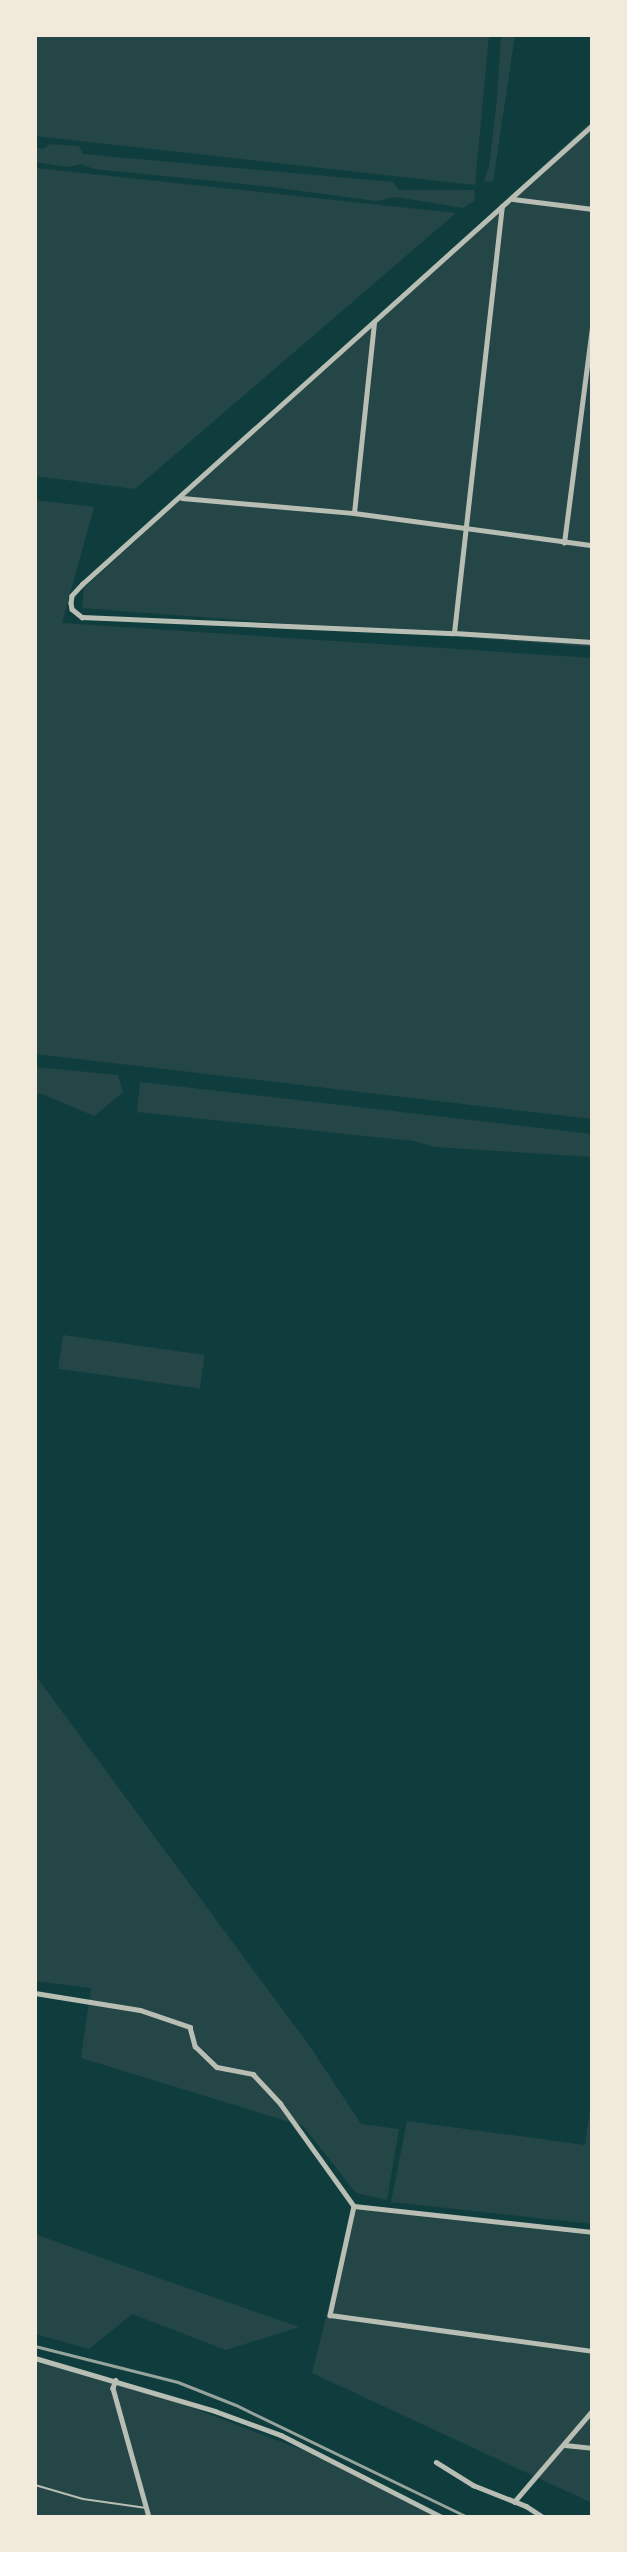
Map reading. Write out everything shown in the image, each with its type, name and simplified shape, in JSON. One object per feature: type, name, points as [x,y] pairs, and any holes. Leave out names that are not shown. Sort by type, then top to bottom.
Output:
[{"type":"street","points":[[592,126],[72,596],[72,609],[82,617],[454,633],[592,642]]},
{"type":"street","points":[[512,199],[592,209]]},
{"type":"street","points":[[454,633],[502,207]]},
{"type":"street","points":[[354,513],[374,323]]},
{"type":"street","points":[[564,542],[592,327]]},
{"type":"street","points":[[181,498],[354,513],[592,545]]},
{"type":"street","points":[[35,1993],[141,2010],[190,2027],[195,2046],[217,2067],[253,2074],[281,2103],[354,2206],[330,2315],[592,2351]]},
{"type":"street","points":[[354,2206],[592,2232]]},
{"type":"street","points":[[35,2358],[116,2380],[281,2435],[442,2517]]},
{"type":"street","points":[[116,2380],[113,2388],[149,2517]]},
{"type":"street","points":[[514,2502],[592,2410]]},
{"type":"street","points":[[564,2444],[592,2448]]},
{"type":"street","points":[[436,2462],[473,2485],[543,2517]]},
{"type":"lane","points":[[35,2485],[83,2498],[147,2508]]},
{"type":"shaded area","points":[[35,35],[489,35],[475,185],[35,136]]},
{"type":"shaded area","points":[[501,35],[515,35],[493,182],[484,181],[489,167]]},
{"type":"shaded area","points":[[592,121],[592,647],[82,608],[84,588]]},
{"type":"shaded area","points":[[50,144],[79,146],[83,154],[393,182],[399,190],[474,190],[475,200],[463,208],[396,197],[376,201],[264,186],[94,169],[81,164],[68,167],[35,162],[35,147],[43,149]]},
{"type":"shaded area","points":[[35,168],[456,213],[135,489],[35,476]]},
{"type":"shaded area","points":[[35,500],[94,507],[62,623],[592,658],[592,1119],[35,1054]]},
{"type":"shaded area","points":[[35,1067],[118,1075],[123,1092],[94,1116],[42,1094],[35,1094]]},
{"type":"shaded area","points":[[140,1082],[592,1134],[592,1157],[435,1147],[413,1141],[137,1112]]},
{"type":"shaded area","points":[[63,1335],[205,1355],[200,1389],[58,1369]]},
{"type":"shaded area","points":[[35,1675],[311,2048],[361,2124],[399,2129],[387,2200],[356,2193],[303,2126],[81,2058],[91,1988],[35,1981]]},
{"type":"shaded area","points":[[591,2101],[592,2224],[391,2202],[407,2121],[585,2145]]},
{"type":"shaded area","points":[[354,2206],[592,2232],[592,2503],[312,2373]]},
{"type":"shaded area","points":[[35,2234],[299,2327],[226,2350],[132,2314],[89,2349],[35,2334]]},
{"type":"shaded area","points":[[35,2362],[135,2386],[339,2464],[447,2517],[35,2517]]},
{"type":"railway","points":[[35,2346],[178,2382],[236,2405],[468,2517]]}]
